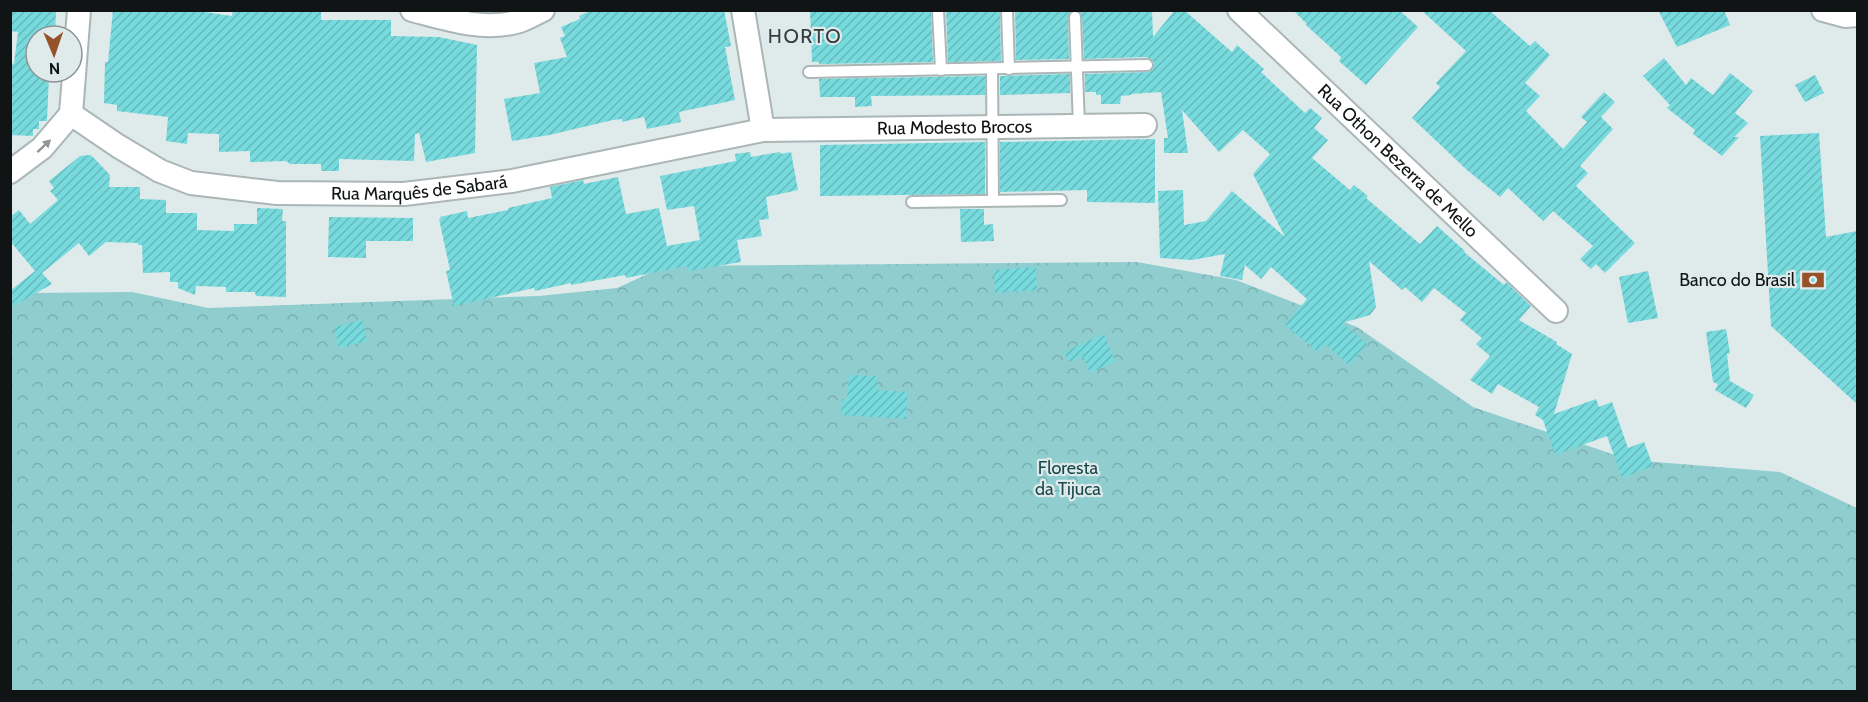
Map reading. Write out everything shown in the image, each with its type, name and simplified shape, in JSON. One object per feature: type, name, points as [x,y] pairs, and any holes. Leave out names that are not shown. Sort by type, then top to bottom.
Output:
[{"type":"street","points":[[10,172],[42,148],[71,114],[79,10]]},
{"type":"street","points":[[412,10],[461,22],[495,26],[518,22],[543,10]]},
{"type":"street","points":[[742,10],[763,130]]},
{"type":"street","name":"Rua Othon Bezerra de Mello","points":[[1239,10],[1557,311]]},
{"type":"street","points":[[1823,10],[1845,16],[1857,15]]},
{"type":"street","name":"Rua Marquês de Sabará","points":[[71,114],[160,171],[191,183],[278,193],[404,194],[512,181],[763,130]]},
{"type":"street","name":"Rua Modesto Brocos","points":[[763,130],[1145,125]]},
{"type":"lane","points":[[939,10],[941,70]]},
{"type":"lane","points":[[1007,10],[1009,69]]},
{"type":"lane","points":[[1075,17],[1079,126]]},
{"type":"lane","points":[[808,72],[1147,65]]},
{"type":"lane","points":[[992,69],[993,200]]},
{"type":"lane","points":[[912,202],[1060,200]]},
{"type":"green space","name":"Floresta da Tijuca","points":[[1137,262],[1236,280],[1357,327],[1473,407],[1630,460],[1780,472],[1857,508],[1857,691],[11,691],[10,296],[33,293],[132,292],[208,308],[539,296],[617,288],[665,266]]},
{"type":"building","points":[[10,10],[56,10],[55,24],[24,24],[24,84],[49,84],[47,121],[39,121],[39,129],[33,129],[33,136],[10,135],[10,63],[14,64],[18,32],[10,31]]},
{"type":"building","points":[[113,10],[190,10],[232,16],[233,10],[321,10],[321,20],[391,20],[391,36],[439,37],[477,45],[475,153],[426,162],[419,133],[415,134],[414,161],[339,159],[339,171],[321,171],[321,164],[290,164],[286,161],[250,162],[250,151],[219,152],[219,134],[188,133],[187,144],[166,141],[168,117],[117,111],[117,105],[104,103],[105,62],[108,62]]},
{"type":"building","points":[[592,10],[724,10],[731,46],[725,47],[735,100],[679,112],[681,122],[647,129],[644,117],[622,122],[622,119],[613,120],[512,141],[504,99],[540,93],[534,63],[567,57],[560,38],[565,36],[561,27],[580,19],[579,16]]},
{"type":"building","points":[[810,10],[931,10],[933,62],[819,64],[819,62],[812,62]]},
{"type":"building","points":[[946,10],[1000,10],[1001,61],[948,62]]},
{"type":"building","points":[[1015,10],[1071,10],[1068,17],[1069,59],[1016,60]]},
{"type":"building","points":[[1079,10],[1152,10],[1153,37],[1175,10],[1184,10],[1232,52],[1237,45],[1264,69],[1261,72],[1305,113],[1310,108],[1322,118],[1314,128],[1328,140],[1312,158],[1350,190],[1354,185],[1368,196],[1366,198],[1420,244],[1437,226],[1464,252],[1504,285],[1506,282],[1531,306],[1519,320],[1557,342],[1556,344],[1572,354],[1554,414],[1596,399],[1599,407],[1612,402],[1628,448],[1644,442],[1653,466],[1622,478],[1607,436],[1555,455],[1543,420],[1535,415],[1539,407],[1498,384],[1492,394],[1470,380],[1490,356],[1476,344],[1482,338],[1460,320],[1466,313],[1434,288],[1422,302],[1405,287],[1402,290],[1369,261],[1376,307],[1370,315],[1342,323],[1367,344],[1349,365],[1325,344],[1318,352],[1285,325],[1307,299],[1271,267],[1261,279],[1245,265],[1242,280],[1220,276],[1225,254],[1192,260],[1160,258],[1158,191],[1183,190],[1184,225],[1206,221],[1232,191],[1285,237],[1253,174],[1270,154],[1243,130],[1219,152],[1182,110],[1188,153],[1164,153],[1164,138],[1168,138],[1161,92],[1121,96],[1120,104],[1101,104],[1101,95],[1096,95],[1096,92],[1085,92],[1085,74],[1148,72],[1153,69],[1154,62],[1147,57],[1084,59],[1082,17]]},
{"type":"building","points":[[1293,10],[1399,10],[1418,27],[1366,85],[1339,61],[1341,57]]},
{"type":"building","points":[[1421,10],[1489,10],[1530,46],[1535,41],[1550,55],[1525,83],[1540,96],[1526,111],[1563,149],[1587,122],[1581,117],[1604,92],[1615,102],[1601,117],[1613,129],[1580,166],[1588,173],[1576,186],[1635,243],[1605,273],[1596,264],[1591,269],[1580,259],[1593,246],[1553,211],[1543,221],[1508,188],[1500,197],[1467,170],[1412,118],[1440,87],[1436,83],[1466,51]]},
{"type":"building","points":[[1658,10],[1724,10],[1730,25],[1677,47]]},
{"type":"building","points":[[1664,58],[1686,85],[1691,78],[1713,95],[1730,73],[1753,91],[1735,113],[1748,123],[1734,137],[1739,137],[1722,156],[1693,134],[1695,130],[1667,108],[1670,105],[1643,76]]},
{"type":"building","points":[[1070,74],[1070,93],[1000,95],[1000,76]]},
{"type":"building","points":[[1815,75],[1824,93],[1805,102],[1795,85]]},
{"type":"building","points":[[985,76],[985,95],[871,96],[872,106],[855,107],[855,97],[820,97],[819,79]]},
{"type":"building","points":[[1819,133],[1826,237],[1857,231],[1857,404],[1771,326],[1760,136]]},
{"type":"building","points":[[1155,139],[1155,203],[1087,202],[1087,190],[1000,192],[1000,142]]},
{"type":"building","points":[[985,142],[985,194],[820,196],[820,145]]},
{"type":"building","points":[[750,152],[751,157],[791,152],[798,190],[766,197],[769,219],[759,220],[762,236],[737,240],[741,262],[688,271],[687,266],[626,278],[625,275],[571,285],[571,283],[535,291],[534,288],[454,306],[446,271],[450,270],[440,217],[467,211],[468,218],[508,210],[508,208],[552,198],[550,187],[583,180],[584,184],[618,177],[626,214],[659,208],[667,246],[700,240],[694,206],[667,210],[660,176],[736,161],[735,154]]},
{"type":"building","points":[[90,155],[110,175],[109,187],[140,187],[140,199],[166,200],[166,213],[197,213],[197,230],[234,231],[234,224],[257,224],[257,208],[283,209],[282,221],[286,221],[286,297],[256,296],[255,292],[226,292],[226,287],[196,286],[195,295],[178,288],[178,282],[170,282],[170,272],[143,273],[142,245],[138,243],[106,242],[89,256],[79,243],[42,273],[52,284],[10,308],[10,291],[35,271],[10,241],[10,217],[19,210],[30,224],[58,200],[50,191],[54,188],[49,181],[80,156]]},
{"type":"building","points":[[960,209],[984,209],[984,225],[993,224],[994,241],[961,242]]},
{"type":"building","points":[[329,217],[413,218],[413,241],[366,241],[366,258],[328,257]]},
{"type":"building","points":[[1036,267],[1037,290],[995,293],[994,270]]},
{"type":"building","points":[[1648,271],[1658,318],[1628,323],[1619,277]]},
{"type":"building","points":[[362,320],[367,341],[339,348],[334,327]]},
{"type":"building","points":[[1726,329],[1730,353],[1727,354],[1730,381],[1754,395],[1746,408],[1715,390],[1718,384],[1713,382],[1706,332]]},
{"type":"building","points":[[1104,334],[1115,361],[1090,373],[1083,357],[1069,362],[1064,352]]},
{"type":"building","points":[[849,375],[877,376],[877,390],[908,392],[906,419],[841,415],[842,399],[847,399]]},
{"type":"place","name":"Banco do Brasil","points":[[1813,280]]},
{"type":"district","name":"HORTO","points":[[805,36]]}]
